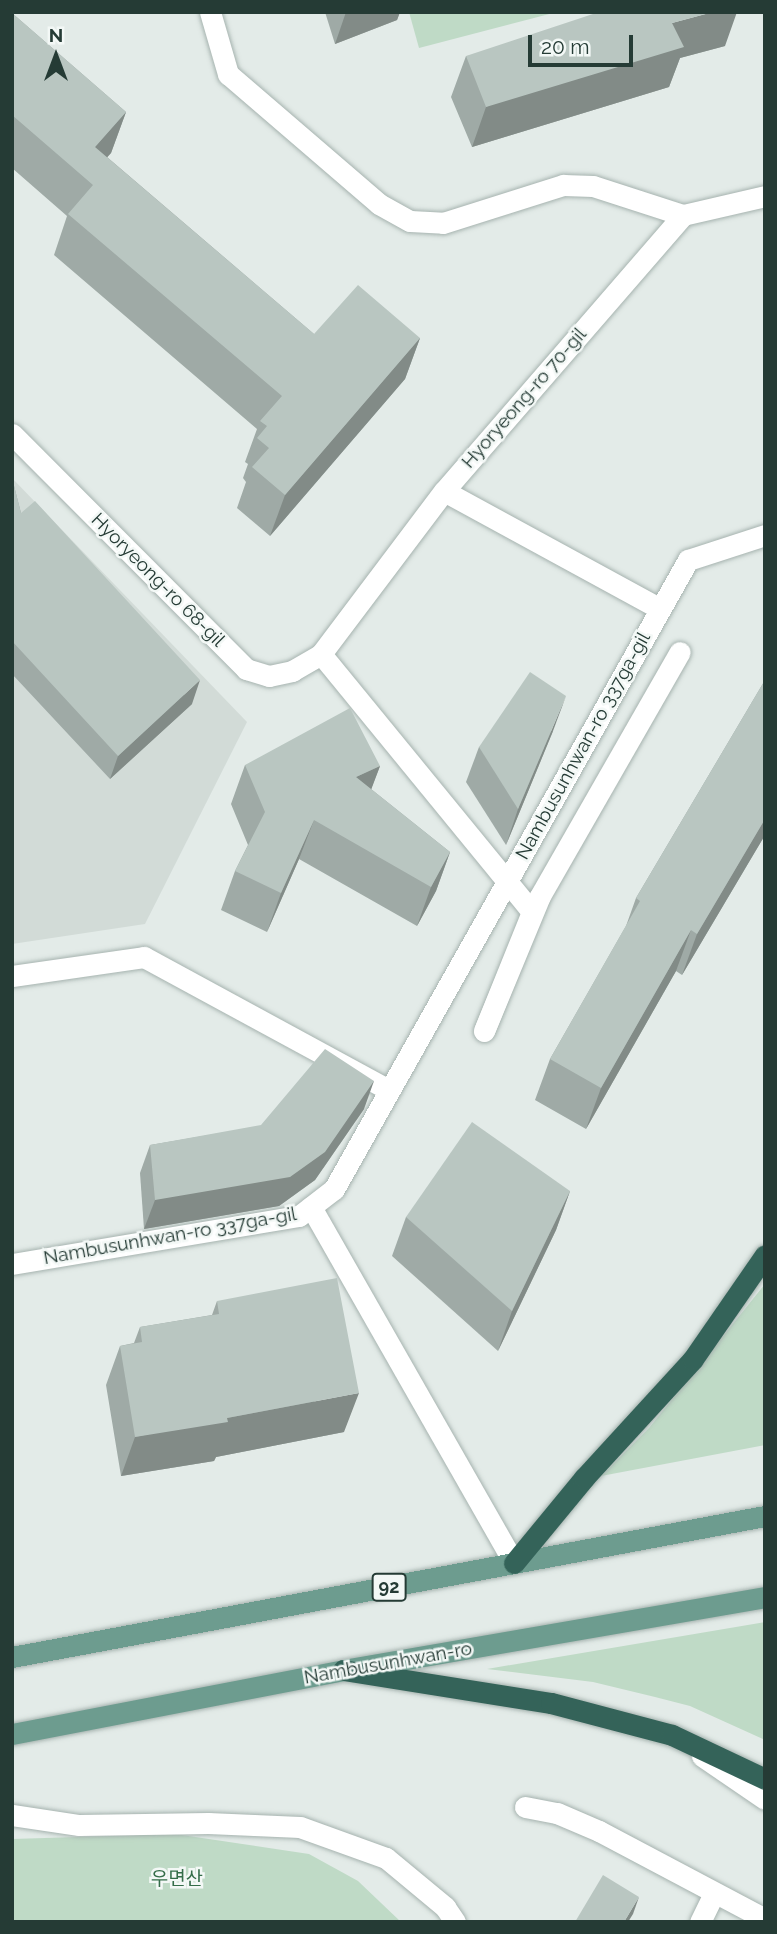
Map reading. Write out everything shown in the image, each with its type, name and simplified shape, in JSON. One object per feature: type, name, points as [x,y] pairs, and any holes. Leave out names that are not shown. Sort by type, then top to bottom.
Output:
[{"type":"highway","points":[[514,1563],[584,1478],[693,1359],[765,1255]]},
{"type":"highway","points":[[343,1670],[551,1703],[672,1735],[765,1779]]},
{"type":"main road","name":"92","points":[[12,1657],[765,1516]]},
{"type":"main road","name":"Nambusunhwan-ro","points":[[12,1734],[343,1670],[765,1597]]},
{"type":"street","points":[[210,12],[228,75],[379,204],[410,221],[443,223],[563,185],[593,186],[682,215],[765,196]]},
{"type":"street","name":"Hyoryeong-ro 70-gil","points":[[321,654],[444,491],[682,215]]},
{"type":"street","name":"Hyoryeong-ro 68-gil","points":[[12,434],[246,668],[269,676],[292,671],[321,654]]},
{"type":"street","name":"Nambusunhwan-ro 337ga-gil","points":[[444,491],[660,609]]},
{"type":"street","name":"Nambusunhwan-ro 337ga-gil","points":[[12,1264],[299,1216],[334,1189],[688,559],[765,535]]},
{"type":"street","points":[[506,883],[533,912],[484,1031],[540,897],[680,652]]},
{"type":"street","name":"Nambusunhwan-ro 337ga-gil","points":[[321,654],[506,883]]},
{"type":"street","points":[[12,976],[144,957],[389,1090]]},
{"type":"street","points":[[311,1207],[514,1563]]},
{"type":"street","points":[[672,1735],[765,1799]]},
{"type":"street","points":[[525,1807],[557,1814],[599,1831],[765,1919]]},
{"type":"street","points":[[12,1815],[79,1825],[208,1823],[300,1827],[386,1858],[445,1907],[455,1922]]},
{"type":"street","points":[[701,1922],[714,1893]]},
{"type":"shaded area","points":[[12,478],[247,722],[145,924],[12,944]]},
{"type":"green space","points":[[409,12],[557,12],[419,48]]},
{"type":"green space","points":[[765,1284],[765,1445],[601,1476],[649,1428]]},
{"type":"green space","points":[[765,1622],[765,1740],[690,1706],[655,1697],[593,1682],[487,1669]]},
{"type":"green space","name":"우면산","points":[[175,1834],[309,1854],[358,1881],[401,1922],[12,1922],[12,1839]]},
{"type":"building","points":[[599,12],[713,12],[672,23],[684,47],[486,107],[466,56]]},
{"type":"building","points":[[12,13],[126,112],[95,147],[314,334],[358,285],[420,338],[285,495],[252,467],[269,448],[257,438],[267,426],[260,421],[282,396],[68,214],[93,185],[12,115]]},
{"type":"building","points":[[12,478],[21,513],[35,501],[200,680],[118,756],[12,641]]},
{"type":"building","points":[[530,672],[566,696],[518,809],[479,747]]},
{"type":"building","points":[[765,680],[765,819],[697,934],[691,930],[601,1088],[550,1059],[640,901],[636,898]]},
{"type":"building","points":[[350,708],[380,766],[356,777],[450,852],[431,887],[314,820],[281,893],[235,871],[265,812],[245,765]]},
{"type":"building","points":[[325,1049],[374,1081],[325,1152],[290,1177],[155,1200],[150,1145],[261,1125]]},
{"type":"building","points":[[472,1122],[570,1191],[512,1311],[406,1217]]},
{"type":"building","points":[[337,1278],[359,1393],[227,1418],[228,1422],[135,1437],[120,1346],[142,1342],[140,1327],[219,1314],[217,1301]]},
{"type":"building","points":[[603,1875],[639,1897],[624,1922],[575,1922]]}]
